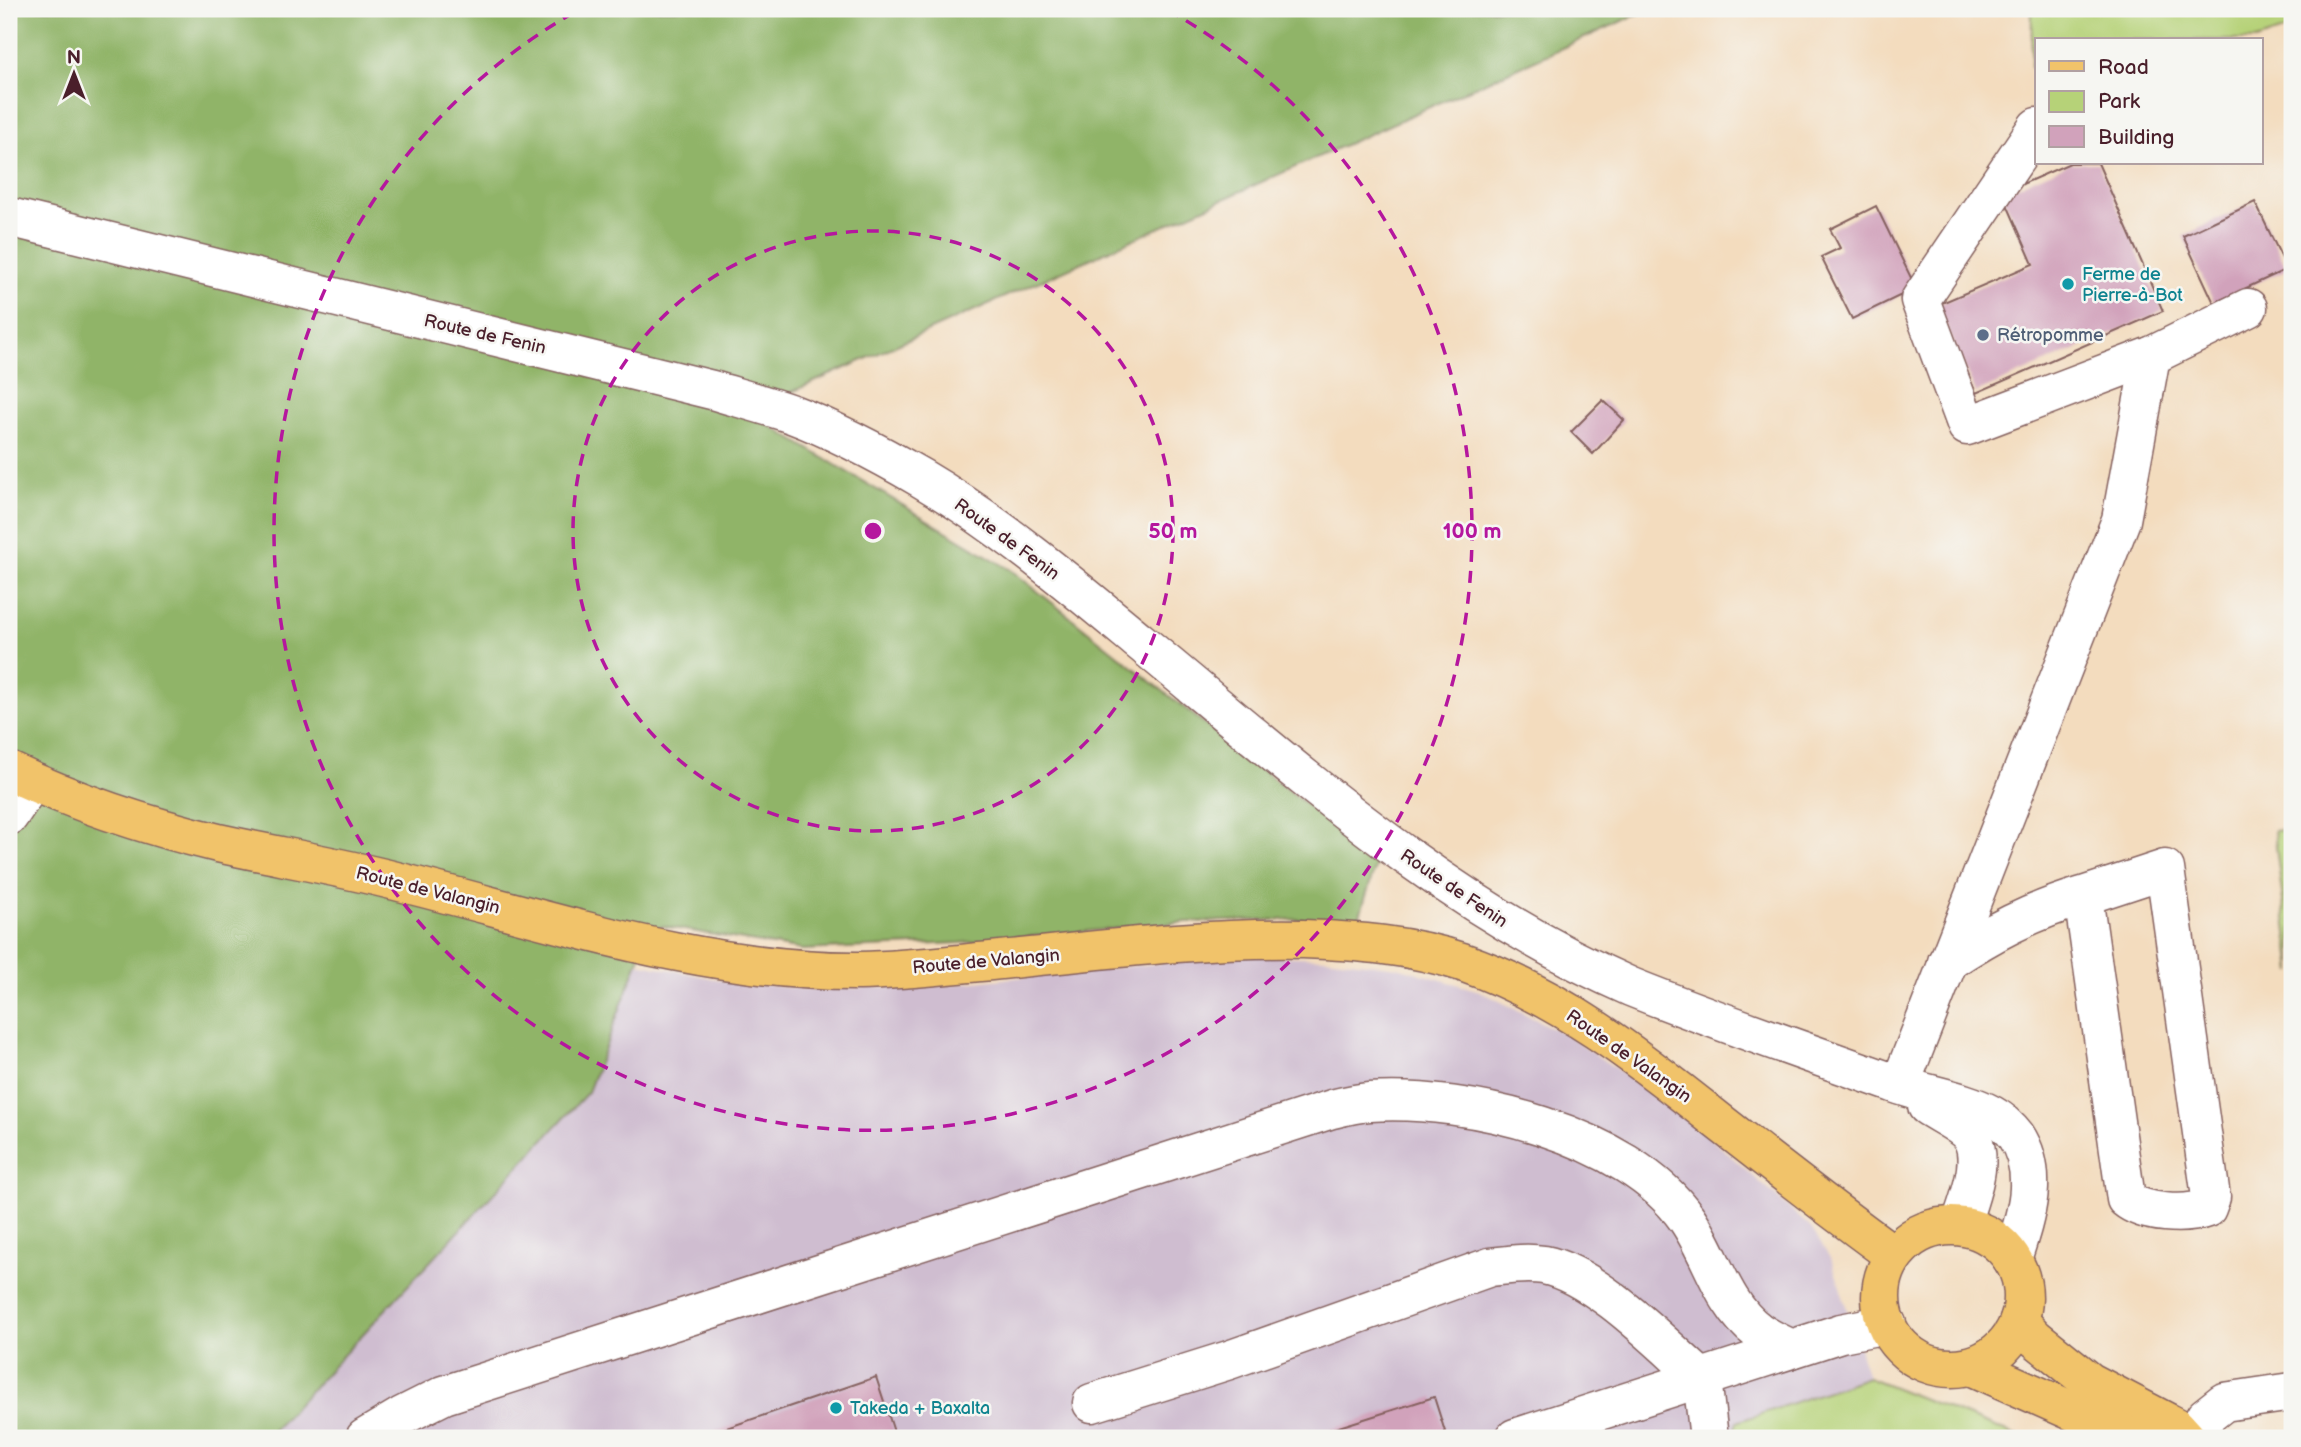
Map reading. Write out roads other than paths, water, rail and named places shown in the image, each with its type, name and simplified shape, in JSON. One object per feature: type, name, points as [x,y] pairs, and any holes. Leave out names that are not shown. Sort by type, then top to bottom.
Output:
[{"type":"main road","name":"Route de Valangin","points":[[20,777],[75,801],[213,841],[391,880],[645,945],[764,967],[841,971],[909,969],[1156,945],[1275,939],[1372,943],[1435,954],[1502,978],[1582,1019],[1669,1082],[1894,1255]]},
{"type":"main road","points":[[1960,1226],[1980,1231],[1998,1243],[2012,1259],[2021,1278],[2024,1300],[2019,1321],[2008,1341],[1992,1357],[1970,1366],[1951,1368],[1930,1364],[1912,1355],[1897,1341],[1887,1324],[1881,1301],[1884,1277],[1894,1255],[1912,1238],[1935,1228],[1960,1226]]},
{"type":"main road","points":[[2019,1321],[2035,1338],[2090,1382],[2176,1427],[2186,1438]]},
{"type":"main road","points":[[1970,1366],[2133,1438]]},
{"type":"street","points":[[2035,130],[1920,300],[1967,426],[2151,356],[2248,308]]},
{"type":"street","name":"Route de Fenin","points":[[9,217],[699,386],[792,414],[832,432],[922,479],[975,512],[1097,606],[1355,819],[1472,903],[1550,949],[1631,987],[1900,1085],[1963,1103],[1992,1115],[2014,1134],[2029,1167],[2025,1218],[2012,1259]]},
{"type":"street","points":[[1900,1085],[2121,520],[2151,356]]},
{"type":"street","points":[[9,816],[20,777]]},
{"type":"street","points":[[1947,962],[1992,932],[2024,917],[2083,896],[2165,869],[2211,1197],[2207,1208],[2180,1214],[2144,1208],[2126,1199],[2083,896]]},
{"type":"street","name":"Route de Fenin","points":[[1900,1085],[1967,1131],[1974,1144],[1974,1187],[1960,1226]]},
{"type":"street","points":[[365,1438],[444,1395],[1332,1109],[1366,1102],[1435,1104],[1512,1117],[1572,1136],[1614,1155],[1646,1175],[1687,1219],[1730,1299],[1744,1317],[1759,1331],[1791,1349]]},
{"type":"street","points":[[1092,1403],[1229,1360],[1490,1267],[1519,1263],[1564,1271],[1592,1288],[1630,1316],[1702,1379],[1709,1438]]},
{"type":"street","points":[[1515,1438],[1841,1333],[1887,1324]]},
{"type":"street","points":[[2194,1438],[2205,1416],[2224,1402],[2292,1392]]},
{"type":"place","name":"Ferme de Pierre-à-Bot","points":[[2068,284]]},
{"type":"place","name":"Rétropomme","points":[[1983,335]]},
{"type":"place","name":"Takeda + Baxalta","points":[[836,1408]]}]
